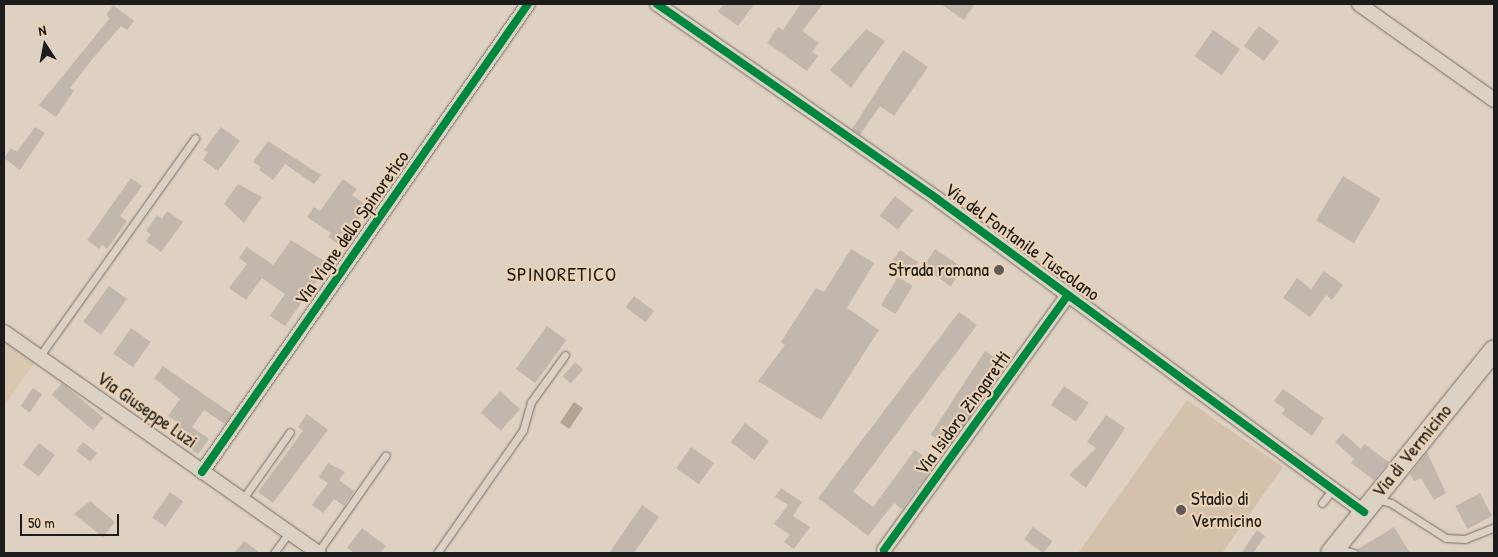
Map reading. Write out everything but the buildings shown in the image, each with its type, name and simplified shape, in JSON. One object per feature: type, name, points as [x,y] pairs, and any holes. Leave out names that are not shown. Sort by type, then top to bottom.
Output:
[{"type":"main road","name":"Via di Vermicino","points":[[1337,552],[1369,505],[1494,350]]},
{"type":"street","name":"Via Vigne dello Spinoretico","points":[[202,472],[528,4]]},
{"type":"street","name":"Via del Fontanile Tuscolano","points":[[657,4],[1068,296],[1333,489],[1369,505]]},
{"type":"street","points":[[1359,4],[1494,100]]},
{"type":"street","name":"Via Isidoro Zingaretti","points":[[884,550],[1068,296]]},
{"type":"street","name":"Via Giuseppe Luzi","points":[[4,332],[318,553]]},
{"type":"lane","points":[[39,357],[195,138]]},
{"type":"lane","points":[[437,553],[523,430],[531,402],[565,355]]},
{"type":"lane","points":[[242,500],[290,432]]},
{"type":"lane","points":[[318,553],[386,455]]},
{"type":"lane","points":[[1322,503],[1333,489]]},
{"type":"lane","points":[[1369,505],[1391,503],[1450,538],[1464,539],[1494,527]]},
{"type":"lane","points":[[274,553],[288,532]]},
{"type":"lane","points":[[1337,552],[1354,553]]},
{"type":"shaded area","points":[[4,332],[39,357],[4,406]]},
{"type":"shaded area","name":"Stadio di Vermicino","points":[[1187,400],[1283,467],[1222,553],[1078,553]]},
{"type":"shaded area","points":[[574,402],[583,408],[569,429],[560,423]]},
{"type":"cycle path","points":[[202,472],[528,4]]},
{"type":"cycle path","points":[[657,4],[936,198],[1364,512]]},
{"type":"cycle path","points":[[884,550],[1068,295]]},
{"type":"place","name":"Strada romana","points":[[999,270]]},
{"type":"place","name":"Stadio di Vermicino","points":[[1181,510]]},
{"type":"district","name":"SPINORETICO","points":[[562,273]]}]
